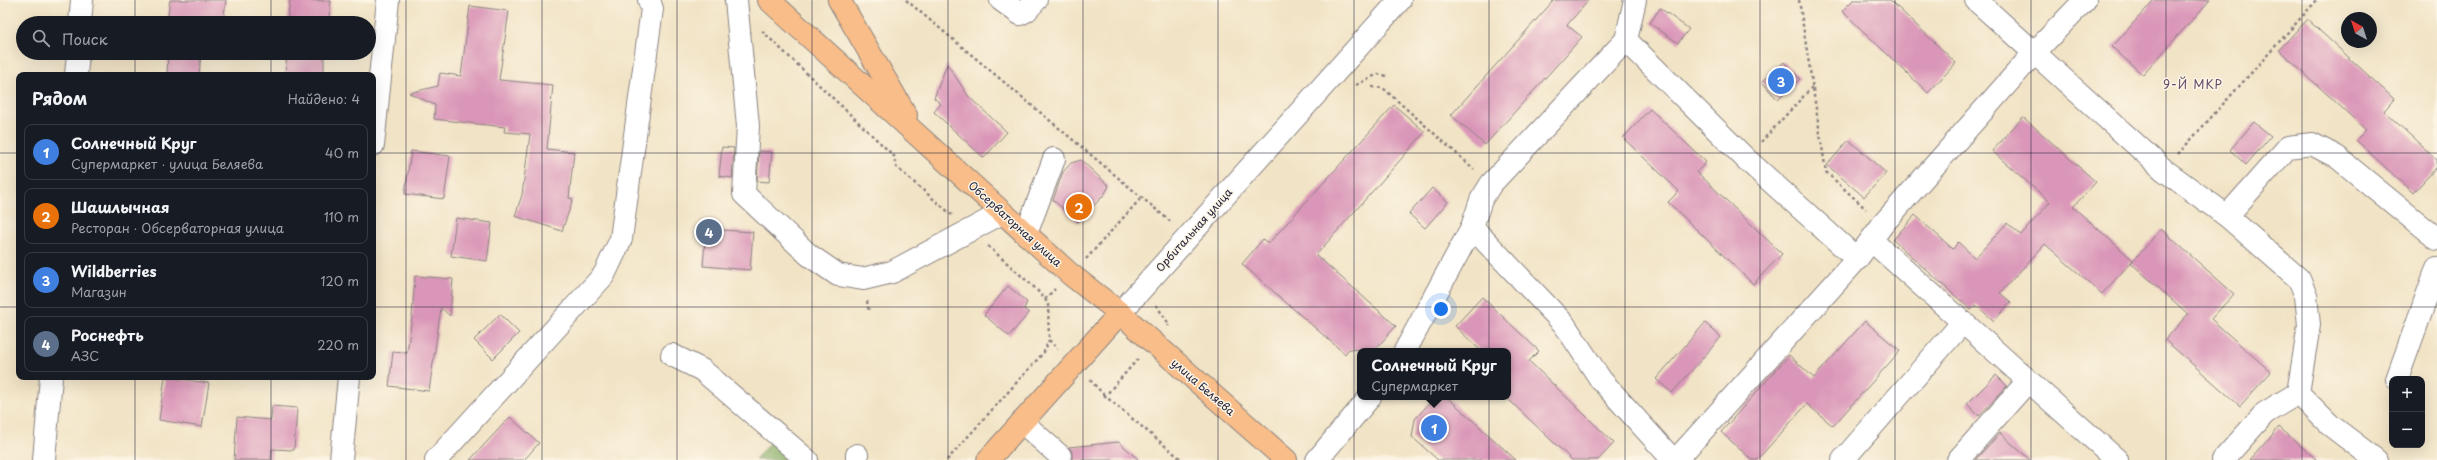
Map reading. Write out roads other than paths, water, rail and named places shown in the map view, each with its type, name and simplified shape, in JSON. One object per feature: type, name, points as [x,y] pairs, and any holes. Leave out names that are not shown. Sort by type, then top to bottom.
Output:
[{"type":"main road","name":"Обсерваторная улица","points":[[769,0],[914,130],[1002,213],[1070,274],[1120,313]]},
{"type":"main road","name":"Обсерваторная улица","points":[[842,1],[914,130]]},
{"type":"main road","name":"улица Беляева","points":[[1120,313],[1286,460]]},
{"type":"main road","name":"Орбитальная улица","points":[[988,460],[1120,313]]},
{"type":"street","points":[[81,16],[82,0]]},
{"type":"street","points":[[376,116],[388,0]]},
{"type":"street","points":[[436,460],[604,274],[621,240],[652,9],[649,0]]},
{"type":"street","points":[[1002,0],[1020,14],[1026,11],[1036,0]]},
{"type":"street","name":"Орбитальная улица","points":[[1120,313],[1400,0]]},
{"type":"street","points":[[1407,348],[1472,227],[1481,200],[1491,184],[1626,40],[1635,0]]},
{"type":"street","points":[[1976,0],[2164,170],[2227,216],[2299,280],[2304,291],[2309,325],[2298,393],[2265,413],[2222,460]]},
{"type":"street","points":[[1676,460],[1857,259],[1877,232],[2035,52],[2085,0]]},
{"type":"street","points":[[737,3],[748,126],[744,194],[809,255],[838,274],[863,279],[892,272],[1002,213]]},
{"type":"street","points":[[1626,40],[1746,158],[1857,259]]},
{"type":"street","points":[[76,72],[77,60]]},
{"type":"street","points":[[2227,216],[2288,147],[2312,144],[2337,157],[2437,239]]},
{"type":"street","points":[[1026,234],[1054,159]]},
{"type":"street","points":[[1472,227],[1564,324],[1601,380],[1673,460]]},
{"type":"street","points":[[1877,232],[1963,322],[2117,460]]},
{"type":"street","points":[[2398,376],[2437,268]]},
{"type":"street","points":[[1843,460],[1963,322]]},
{"type":"street","points":[[672,356],[702,370],[808,460]]},
{"type":"street","points":[[44,460],[51,380]]},
{"type":"street","points":[[341,460],[350,380]]},
{"type":"street","points":[[1958,460],[2028,381]]},
{"type":"street","points":[[2298,393],[2330,425],[2376,460]]},
{"type":"street","points":[[1317,460],[1367,400]]},
{"type":"street","points":[[1022,422],[1060,456]]},
{"type":"place","name":"Wildberries","points":[[1781,81]]},
{"type":"place","name":"Шашлычная","points":[[1079,207]]},
{"type":"place","name":"Роснефть","points":[[709,232]]},
{"type":"place","name":"Солнечный Круг","points":[[1434,428]]},
{"type":"district","name":"9-Й МКР","points":[[2193,85]]}]
